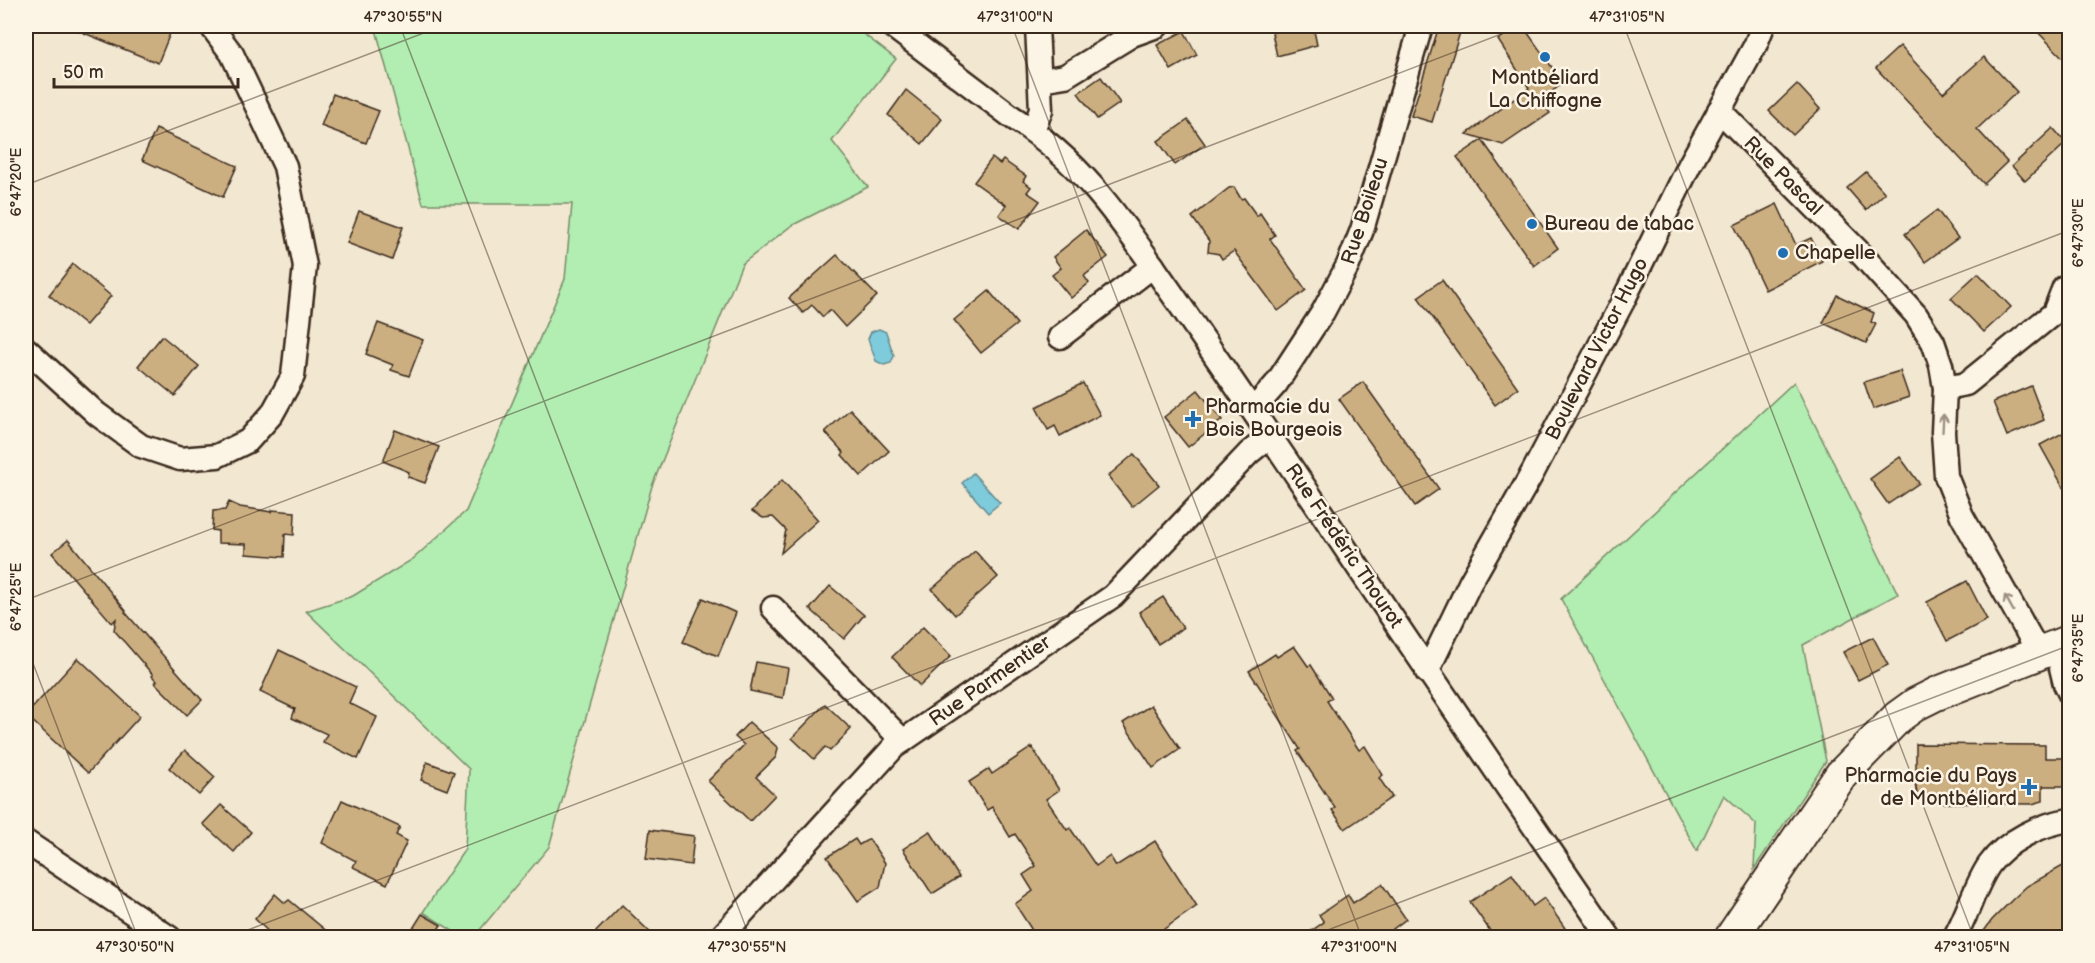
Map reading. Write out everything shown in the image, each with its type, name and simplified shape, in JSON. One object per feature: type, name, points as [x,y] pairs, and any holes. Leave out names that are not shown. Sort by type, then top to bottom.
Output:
[{"type":"street","points":[[26,349],[97,414],[141,446],[180,459],[217,456],[248,441],[272,414],[293,376],[305,266],[285,166],[232,54],[211,26]]},
{"type":"street","name":"Rue Frédéric Thourot","points":[[892,26],[1012,117],[1033,130],[1071,162],[1114,210],[1253,410],[1427,672],[1610,938]]},
{"type":"street","points":[[1033,130],[1041,110],[1037,26]]},
{"type":"street","points":[[1041,80],[1065,76],[1132,36],[1157,26]]},
{"type":"street","name":"Rue Boileau","points":[[1253,410],[1276,384],[1323,312],[1348,266],[1362,230],[1421,26]]},
{"type":"street","name":"Boulevard Victor Hugo","points":[[1427,672],[1470,583],[1539,462],[1622,303],[1690,164],[1755,46],[1763,26]]},
{"type":"street","name":"Rue Pascal","points":[[1719,110],[1862,255],[1916,315],[1933,342],[1941,365],[1945,388],[1943,432],[1946,476],[1962,516],[2055,647],[2070,694]]},
{"type":"street","points":[[1060,337],[1153,266]]},
{"type":"street","points":[[1945,388],[1966,384],[2054,313],[2064,287]]},
{"type":"street","name":"Rue Parmentier","points":[[720,938],[894,747],[1113,596],[1250,453],[1270,436]]},
{"type":"street","points":[[773,608],[903,741]]},
{"type":"street","points":[[1731,938],[1841,775],[1898,717],[1916,704],[1936,694],[2055,647]]},
{"type":"street","points":[[1954,938],[1964,922],[1976,890],[1990,864],[2008,846],[2037,829],[2070,820]]},
{"type":"street","points":[[26,842],[170,938]]},
{"type":"green space","points":[[375,26],[853,26],[896,59],[832,141],[868,187],[791,226],[742,264],[652,486],[549,847],[474,937],[462,937],[423,912],[465,849],[469,769],[306,611],[353,596],[413,559],[466,511],[565,279],[572,204],[423,204]]},
{"type":"green space","points":[[1794,382],[1898,594],[1803,645],[1826,761],[1754,869],[1756,824],[1724,795],[1697,851],[1561,599]]},
{"type":"water","points":[[879,329],[886,332],[894,356],[891,363],[884,365],[876,361],[868,339],[871,332]]},
{"type":"water","points":[[973,473],[1000,503],[988,513],[962,483]]},
{"type":"building","points":[[67,26],[158,26],[171,31],[158,63]]},
{"type":"building","points":[[1275,26],[1313,26],[1317,45],[1277,56],[1272,33],[1276,31]]},
{"type":"building","points":[[1439,26],[1462,26],[1432,122],[1411,116]]},
{"type":"building","points":[[1517,26],[1523,26],[1563,83],[1541,100],[1550,113],[1503,145],[1467,134],[1529,88],[1498,40]]},
{"type":"building","points":[[2032,26],[2070,26],[2070,65]]},
{"type":"building","points":[[1184,31],[1197,55],[1171,70],[1157,45]]},
{"type":"building","points":[[1900,46],[1943,93],[1984,57],[2017,92],[1977,129],[2007,162],[1984,184],[1876,68]]},
{"type":"building","points":[[1101,77],[1120,103],[1097,119],[1078,93]]},
{"type":"building","points":[[1797,84],[1820,109],[1793,135],[1769,111]]},
{"type":"building","points":[[906,90],[942,119],[922,144],[888,115]]},
{"type":"building","points":[[333,94],[379,111],[366,143],[321,126]]},
{"type":"building","points":[[1188,120],[1205,144],[1175,165],[1158,141]]},
{"type":"building","points":[[2053,128],[2066,143],[2025,181],[2012,166]]},
{"type":"building","points":[[156,129],[237,166],[223,197],[142,160]]},
{"type":"building","points":[[1482,140],[1558,248],[1534,266],[1457,157]]},
{"type":"building","points":[[992,158],[1000,164],[1003,160],[1026,176],[1023,181],[1031,187],[1027,192],[1040,201],[1019,229],[999,215],[1006,205],[974,182]]},
{"type":"building","points":[[1866,172],[1885,193],[1866,210],[1847,188]]},
{"type":"building","points":[[1234,187],[1241,199],[1244,198],[1257,216],[1260,213],[1275,235],[1270,239],[1306,290],[1278,311],[1234,251],[1222,259],[1219,254],[1208,252],[1209,241],[1192,217],[1229,188]]},
{"type":"building","name":"Chapelle","points":[[1777,204],[1796,245],[1811,238],[1822,261],[1765,290],[1734,225]]},
{"type":"building","points":[[1937,210],[1958,238],[1925,262],[1905,234]]},
{"type":"building","points":[[359,211],[403,227],[392,260],[347,243]]},
{"type":"building","points":[[1086,230],[1108,257],[1084,276],[1089,283],[1071,298],[1052,275],[1061,268],[1053,257]]},
{"type":"building","points":[[837,255],[877,296],[845,327],[830,310],[823,317],[812,305],[803,313],[789,298]]},
{"type":"building","points":[[73,264],[111,296],[86,325],[49,295]]},
{"type":"building","points":[[1978,273],[2011,307],[1984,332],[1951,298]]},
{"type":"building","points":[[1442,280],[1518,388],[1495,405],[1418,297]]},
{"type":"building","points":[[989,291],[1017,324],[981,353],[954,320]]},
{"type":"building","points":[[1837,295],[1874,313],[1871,322],[1876,324],[1866,343],[1823,323]]},
{"type":"building","points":[[378,323],[423,340],[409,376],[391,370],[393,365],[366,354]]},
{"type":"building","points":[[162,336],[199,366],[175,396],[138,366]]},
{"type":"building","points":[[1900,371],[1909,397],[1873,409],[1864,382]]},
{"type":"building","points":[[1363,382],[1439,489],[1415,506],[1339,399]]},
{"type":"building","points":[[1083,383],[1100,415],[1060,436],[1055,426],[1048,430],[1036,407]]},
{"type":"building","points":[[2031,386],[2044,420],[2007,436],[1993,402]]},
{"type":"building","name":"Pharmacie du Bois Bourgeois","points":[[1198,390],[1222,420],[1188,447],[1164,417]]},
{"type":"building","points":[[850,409],[889,451],[861,476],[825,432]]},
{"type":"building","points":[[2070,429],[2070,499],[2040,445]]},
{"type":"building","points":[[395,430],[439,447],[425,483],[408,477],[409,472],[383,461]]},
{"type":"building","points":[[1134,454],[1159,485],[1132,507],[1108,476]]},
{"type":"building","points":[[1900,457],[1919,483],[1888,504],[1870,479]]},
{"type":"building","points":[[782,480],[818,520],[781,553],[786,530],[773,517],[763,518],[752,511]]},
{"type":"building","points":[[229,502],[240,507],[272,512],[272,510],[295,512],[294,535],[285,534],[284,557],[246,554],[246,544],[218,543],[218,531],[212,530],[213,511],[225,510]]},
{"type":"building","points":[[68,540],[125,612],[202,700],[187,715],[155,683],[157,681],[153,675],[114,630],[116,619],[112,623],[52,553]]},
{"type":"building","points":[[975,551],[998,577],[955,615],[932,589]]},
{"type":"building","points":[[1967,581],[1987,620],[1947,641],[1927,602]]},
{"type":"building","points":[[830,586],[864,615],[844,639],[810,609]]},
{"type":"building","points":[[1163,597],[1183,628],[1158,644],[1139,612]]},
{"type":"building","points":[[703,598],[736,613],[718,656],[683,642]]},
{"type":"building","points":[[923,627],[951,656],[920,686],[892,657]]},
{"type":"building","points":[[1873,637],[1888,665],[1858,680],[1843,652]]},
{"type":"building","points":[[1294,646],[1308,666],[1311,665],[1332,698],[1327,701],[1359,750],[1365,746],[1383,775],[1379,778],[1392,797],[1345,829],[1332,810],[1335,808],[1297,751],[1300,749],[1249,671],[1275,654],[1277,657]]},
{"type":"building","points":[[279,650],[356,687],[349,703],[377,717],[358,759],[323,742],[327,734],[292,718],[295,709],[260,692]]},
{"type":"building","points":[[78,658],[140,716],[88,773],[26,715]]},
{"type":"building","points":[[756,662],[788,668],[783,698],[750,691]]},
{"type":"building","points":[[825,704],[851,729],[830,751],[825,747],[814,759],[792,738]]},
{"type":"building","points":[[1151,705],[1180,749],[1153,768],[1123,723]]},
{"type":"building","points":[[749,722],[778,748],[776,757],[756,777],[775,795],[750,821],[708,781],[744,745],[735,737]]},
{"type":"building","points":[[1916,744],[2045,745],[2045,758],[2070,758],[2070,786],[2043,786],[2043,801],[2032,804],[1924,803],[1924,796],[1916,796]]},
{"type":"building","points":[[1032,747],[1059,790],[1046,799],[1067,830],[1070,828],[1096,866],[1110,856],[1116,866],[1155,841],[1197,906],[1151,938],[1037,938],[1015,904],[1033,891],[1023,875],[1036,866],[1015,834],[1010,837],[992,807],[987,810],[969,782],[989,769],[992,774]]},
{"type":"building","points":[[185,750],[215,777],[199,795],[169,768]]},
{"type":"building","points":[[427,762],[454,772],[447,790],[421,780]]},
{"type":"building","points":[[342,800],[400,827],[396,835],[407,841],[387,884],[353,867],[356,861],[322,843]]},
{"type":"building","points":[[221,805],[251,832],[234,852],[203,824]]},
{"type":"building","points":[[650,830],[694,836],[691,865],[646,859]]},
{"type":"building","points":[[930,831],[959,877],[932,894],[903,849]]},
{"type":"building","points":[[855,839],[859,845],[869,839],[885,863],[880,887],[858,901],[827,857]]},
{"type":"building","points":[[2070,862],[2070,938],[1979,938],[1992,920],[2027,886]]},
{"type":"building","points":[[1512,874],[1533,906],[1544,898],[1565,928],[1551,938],[1495,938],[1470,902]]},
{"type":"building","points":[[1382,884],[1406,919],[1381,938],[1301,938],[1324,922],[1319,915],[1348,895],[1353,903]]},
{"type":"building","points":[[275,894],[285,903],[289,900],[335,938],[275,938],[255,919]]},
{"type":"building","points":[[622,905],[656,938],[590,938]]},
{"type":"building","points":[[422,914],[441,925],[432,938],[407,938]]},
{"type":"place","name":"Montbéliard La Chiffogne","points":[[1545,57]]},
{"type":"place","name":"Bureau de tabac","points":[[1532,224]]},
{"type":"place","name":"Chapelle","points":[[1783,253]]},
{"type":"place","name":"Pharmacie du Bois Bourgeois","points":[[1193,419]]},
{"type":"place","name":"Pharmacie du Pays de Montbéliard","points":[[2029,787]]}]
